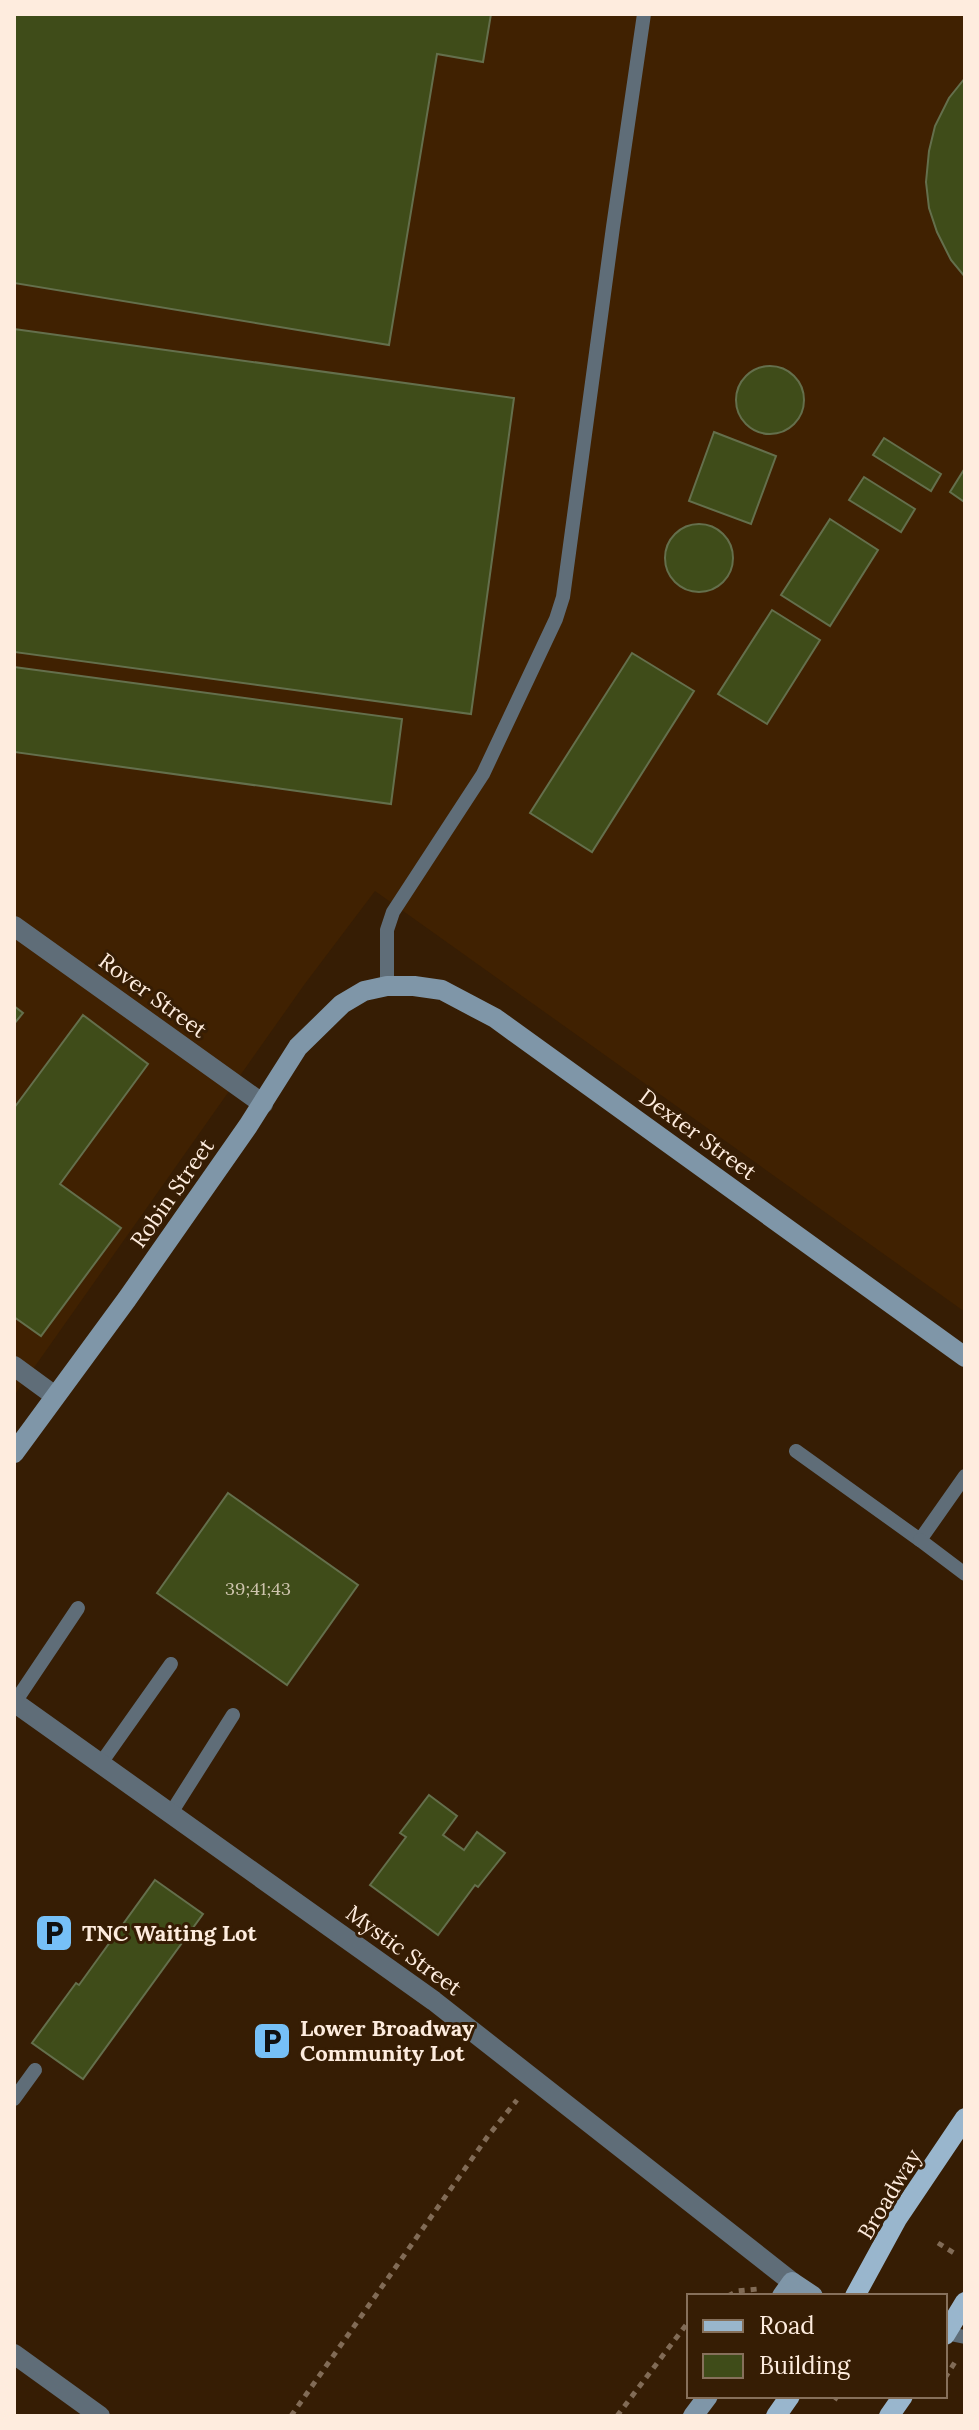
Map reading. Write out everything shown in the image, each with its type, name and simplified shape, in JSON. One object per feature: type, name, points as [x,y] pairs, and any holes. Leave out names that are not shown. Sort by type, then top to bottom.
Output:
[{"type":"main road","name":"Broadway","points":[[856,2294],[897,2219],[965,2118]]},
{"type":"main road","points":[[947,2331],[965,2302]]},
{"type":"main road","points":[[776,2416],[789,2398]]},
{"type":"main road","points":[[889,2416],[902,2398]]},
{"type":"street","name":"Rover Street","points":[[14,926],[263,1104]]},
{"type":"street","name":"Robin Street","points":[[14,1453],[127,1299],[263,1104],[298,1047],[342,1004],[364,991],[387,986]]},
{"type":"street","name":"Dexter Street","points":[[387,986],[442,990],[495,1018],[965,1357]]},
{"type":"street","points":[[14,1366],[55,1396]]},
{"type":"street","name":"Mystic Street","points":[[14,1702],[434,2001],[787,2289]]},
{"type":"street","points":[[14,2354],[100,2416]]},
{"type":"street","points":[[693,2416],[706,2398]]},
{"type":"lane","points":[[387,986],[387,930],[393,912],[483,774],[556,619],[563,597],[644,14]]},
{"type":"lane","points":[[796,1451],[965,1574]]},
{"type":"lane","points":[[920,1540],[965,1476]]},
{"type":"lane","points":[[14,1702],[78,1608]]},
{"type":"lane","points":[[101,1763],[171,1664]]},
{"type":"lane","points":[[171,1813],[233,1715]]},
{"type":"lane","points":[[14,2099],[35,2070]]},
{"type":"path","points":[[291,2416],[488,2136],[518,2099]]},
{"type":"path","points":[[938,2243],[954,2253]]},
{"type":"path","points":[[732,2294],[759,2289]]},
{"type":"path","points":[[617,2416],[687,2324]]},
{"type":"path","points":[[836,2398],[842,2402]]},
{"type":"shaded area","points":[[14,14],[965,14],[965,1312],[375,891],[304,985],[14,1396]]},
{"type":"building","points":[[14,14],[491,14],[483,62],[437,54],[389,345],[14,283]]},
{"type":"building","points":[[965,78],[965,277],[951,260],[937,232],[929,208],[926,182],[935,126],[949,98]]},
{"type":"building","points":[[14,329],[514,398],[471,714],[14,652]]},
{"type":"building","points":[[777,366],[798,381],[804,400],[802,413],[794,424],[777,434],[763,434],[746,424],[738,413],[736,393],[746,376],[757,368]]},
{"type":"building","points":[[714,432],[776,456],[751,524],[689,501]]},
{"type":"building","points":[[884,438],[941,474],[931,491],[873,455]]},
{"type":"building","points":[[965,468],[965,498],[963,501],[950,492]]},
{"type":"building","points":[[864,477],[915,509],[901,532],[849,500]]},
{"type":"building","points":[[830,519],[878,550],[830,626],[781,595]]},
{"type":"building","points":[[692,524],[706,524],[718,529],[728,539],[733,558],[728,577],[718,587],[706,592],[692,592],[680,587],[670,577],[665,565],[665,551],[670,539],[680,529]]},
{"type":"building","points":[[772,610],[820,640],[767,724],[718,694]]},
{"type":"building","points":[[632,653],[694,691],[592,852],[530,813]]},
{"type":"building","points":[[14,667],[402,719],[391,804],[14,752]]},
{"type":"building","points":[[14,1006],[23,1013],[14,1024]]},
{"type":"building","points":[[83,1015],[148,1064],[60,1184],[121,1228],[41,1336],[14,1317],[14,1108]]},
{"type":"building","points":[[228,1493],[358,1585],[287,1685],[157,1593]]},
{"type":"building","points":[[429,1795],[457,1816],[443,1835],[464,1850],[477,1832],[505,1853],[478,1887],[475,1885],[438,1935],[370,1885],[406,1837],[400,1833]]},
{"type":"building","points":[[155,1880],[203,1914],[83,2079],[32,2043],[76,1983],[79,1985]]},
{"type":"place","name":"TNC Waiting Lot","points":[[54,1933]]},
{"type":"place","name":"Lower Broadway Community Lot","points":[[272,2041]]}]
